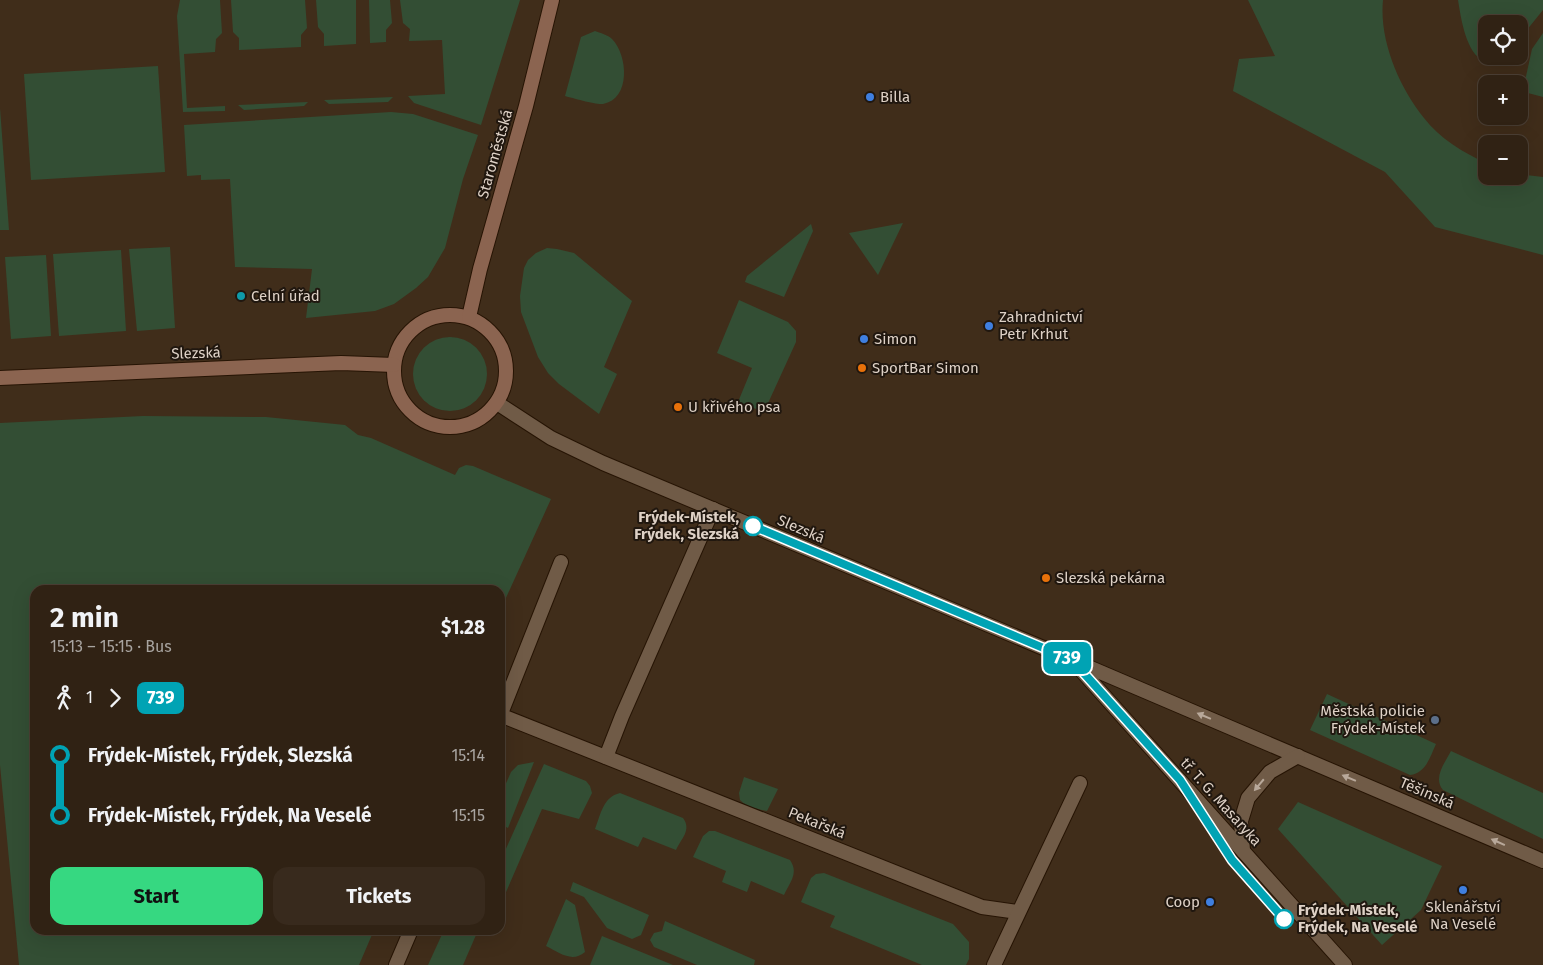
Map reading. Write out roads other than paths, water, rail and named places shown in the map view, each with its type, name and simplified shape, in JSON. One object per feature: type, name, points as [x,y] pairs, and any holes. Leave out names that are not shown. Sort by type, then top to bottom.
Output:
[{"type":"main road","name":"Staroměstská","points":[[468,317],[526,106],[552,0]]},
{"type":"main road","points":[[452,314],[468,317],[484,326],[496,338],[504,353],[507,371],[504,387],[497,403],[486,415],[471,424],[455,428],[438,426],[422,420],[409,411],[399,397],[394,381],[394,365],[398,348],[407,334],[420,323],[436,316],[452,314]]},
{"type":"main road","name":"Slezská","points":[[0,378],[341,363],[394,365]]},
{"type":"street","name":"Slezská","points":[[497,403],[552,438],[604,463],[1072,660]]},
{"type":"street","points":[[606,757],[622,716],[713,509]]},
{"type":"street","name":"Pekařská","points":[[505,703],[561,562]]},
{"type":"street","name":"Těšínská","points":[[1072,660],[1543,861]]},
{"type":"street","name":"tř. T. G. Masaryka","points":[[1072,660],[1345,965]]},
{"type":"street","name":"Pekařská","points":[[505,718],[982,907],[1018,912]]},
{"type":"street","points":[[1243,851],[1241,820],[1248,798],[1270,772],[1298,756]]},
{"type":"street","points":[[994,965],[1080,783]]},
{"type":"street","points":[[396,965],[409,935]]},
{"type":"place","name":"Billa","points":[[870,97]]},
{"type":"place","name":"Celní úřad","points":[[241,296]]},
{"type":"place","name":"Zahradnictví Petr Krhut","points":[[989,326]]},
{"type":"place","name":"Simon","points":[[864,339]]},
{"type":"place","name":"SportBar Simon","points":[[862,368]]},
{"type":"place","name":"U křivého psa","points":[[678,407]]},
{"type":"place","name":"Frýdek-Místek, Frýdek, Slezská","points":[[753,526]]},
{"type":"place","name":"Slezská pekárna","points":[[1046,578]]},
{"type":"place","name":"Městská policie Frýdek-Místek","points":[[1435,720]]},
{"type":"place","name":"Sklenářství Na Veselé","points":[[1463,890]]},
{"type":"place","name":"Coop","points":[[1210,902]]},
{"type":"place","name":"Frýdek-Místek, Frýdek, Na Veselé","points":[[1284,919]]}]
